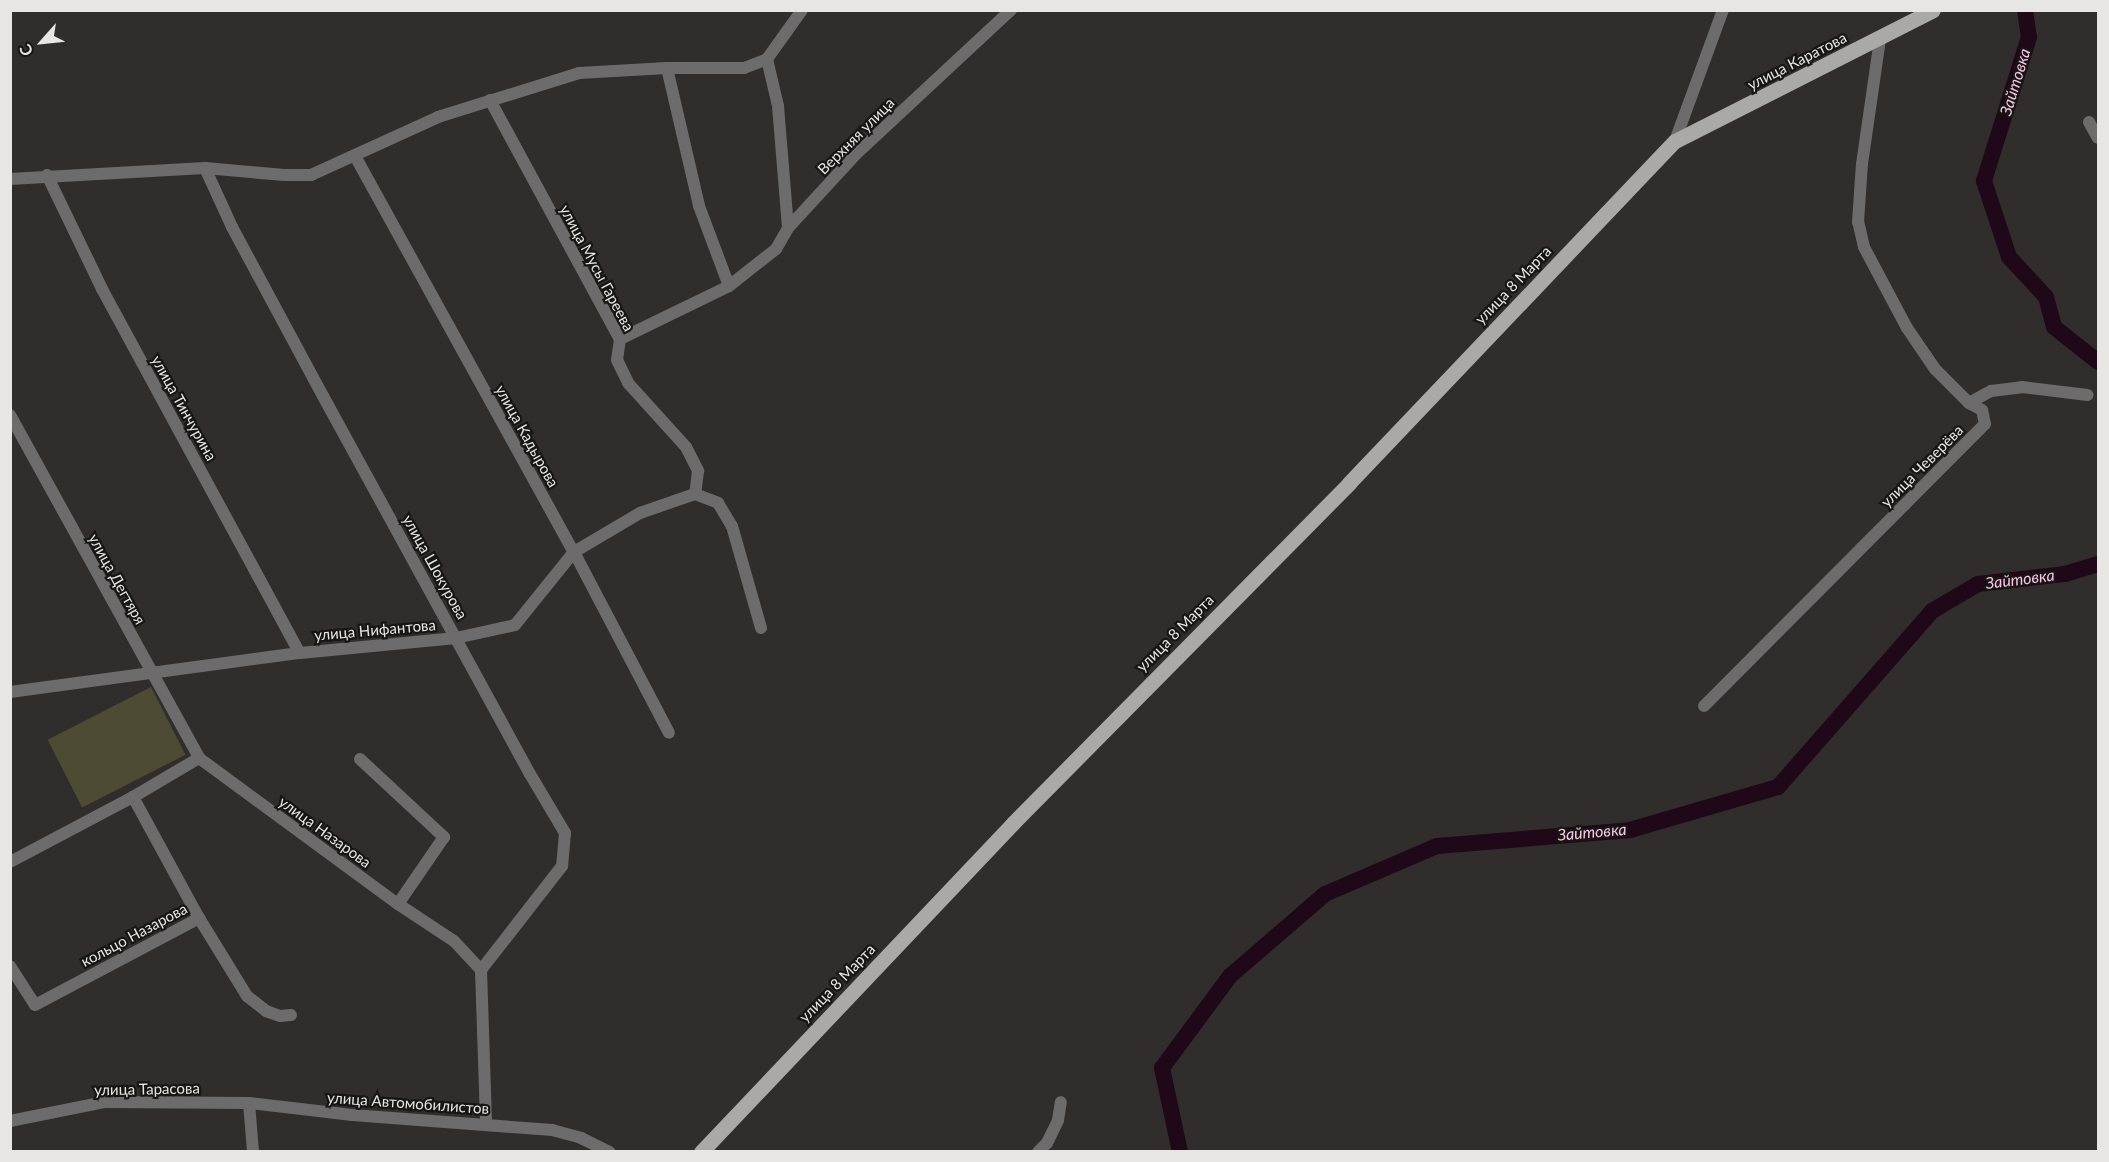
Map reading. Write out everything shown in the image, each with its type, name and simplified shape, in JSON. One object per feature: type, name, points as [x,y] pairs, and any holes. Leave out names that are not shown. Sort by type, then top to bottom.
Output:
[{"type":"main road","name":"улица Каратова","points":[[1675,141],[1880,39],[1933,10]]},
{"type":"main road","name":"улица 8 Марта","points":[[701,1152],[1005,832],[1349,483],[1675,141]]},
{"type":"street","points":[[10,179],[47,175],[205,168],[311,175],[438,117],[579,73],[667,68],[744,68],[767,58],[802,10]]},
{"type":"street","name":"Верхняя улица","points":[[620,339],[729,286],[776,249],[788,228],[856,154],[1011,10]]},
{"type":"street","points":[[1675,141],[1723,10]]},
{"type":"street","name":"улица Чеверёва","points":[[1704,705],[1985,424],[1982,410],[1969,403],[1935,369],[1907,328],[1862,239],[1858,222],[1862,165],[1880,39]]},
{"type":"street","points":[[767,58],[778,106],[788,228]]},
{"type":"street","points":[[667,68],[699,206],[729,286]]},
{"type":"street","name":"улица Мусы Гареева","points":[[490,100],[620,339],[617,360],[628,383],[686,447],[698,471],[695,494]]},
{"type":"street","points":[[2089,122],[2098,138]]},
{"type":"street","name":"улица Кадырова","points":[[355,156],[574,552],[669,734]]},
{"type":"street","name":"улица Шокурова","points":[[205,168],[232,227],[530,774],[566,833],[562,866],[481,970]]},
{"type":"street","name":"улица Тинчурина","points":[[47,175],[108,299],[300,653]]},
{"type":"street","points":[[1969,403],[1990,391],[2022,387],[2088,394]]},
{"type":"street","name":"улица Дегтяря","points":[[10,415],[199,758]]},
{"type":"street","points":[[695,494],[718,502],[732,526],[761,628]]},
{"type":"street","name":"улица Нифантова","points":[[10,692],[300,653],[456,638],[515,624],[574,552],[640,513],[695,494]]},
{"type":"street","points":[[10,862],[133,797],[199,758]]},
{"type":"street","name":"улица Назарова","points":[[199,758],[398,904],[454,941],[481,970]]},
{"type":"street","points":[[360,759],[444,837],[398,904]]},
{"type":"street","name":"кольцо Назарова","points":[[10,966],[35,1005],[200,918],[133,797]]},
{"type":"street","points":[[200,918],[248,996],[266,1011],[280,1016],[291,1015]]},
{"type":"street","points":[[481,970],[486,1124]]},
{"type":"street","name":"улица Тарасова","points":[[10,1121],[104,1102],[249,1103]]},
{"type":"street","points":[[1038,1152],[1047,1143],[1058,1120],[1061,1102]]},
{"type":"street","points":[[249,1103],[254,1152]]},
{"type":"street","name":"улица Автомобилистов","points":[[249,1103],[352,1115],[552,1130],[581,1138],[610,1152]]},
{"type":"shaded area","points":[[151,687],[186,755],[82,807],[48,740]]},
{"type":"waterway","name":"Зайтовка","points":[[2025,10],[2029,37],[1984,181],[2009,257],[2046,297],[2054,327],[2098,362]]},
{"type":"waterway","name":"Зайтовка","points":[[1180,1152],[1162,1068],[1230,976],[1325,894],[1437,846],[1630,830],[1778,787],[1932,611],[1978,584],[2065,574],[2098,564]]}]
